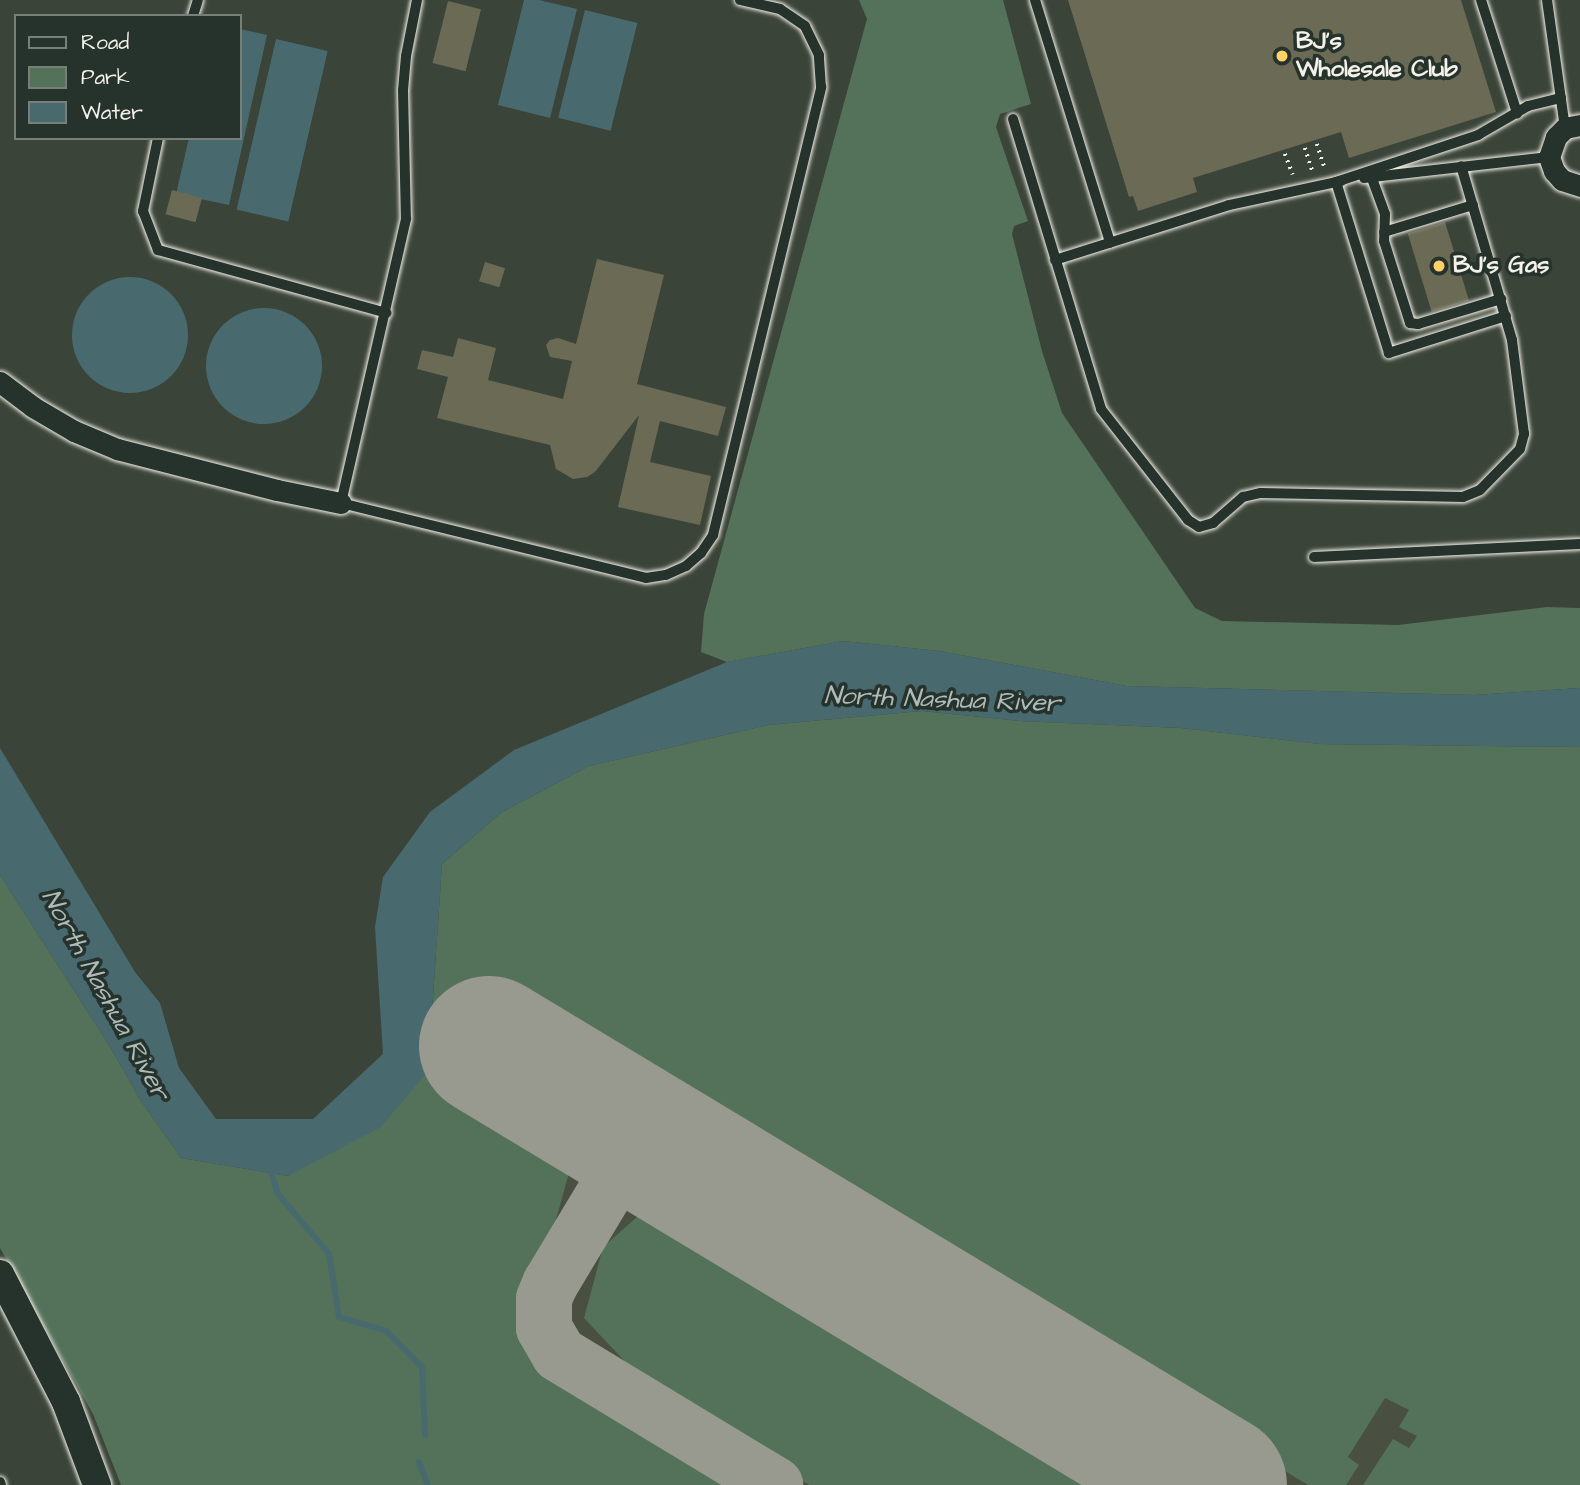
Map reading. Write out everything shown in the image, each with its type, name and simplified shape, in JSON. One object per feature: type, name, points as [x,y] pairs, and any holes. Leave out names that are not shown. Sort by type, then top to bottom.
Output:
[{"type":"main road","points":[[0,1274],[66,1402],[97,1485]]},
{"type":"street","points":[[1573,127],[1556,136],[1549,157],[1554,171],[1562,180],[1580,186]]},
{"type":"street","points":[[0,382],[33,407],[74,431],[117,449],[277,490],[341,503]]},
{"type":"lane","points":[[416,0],[403,90],[406,219],[341,503],[646,578],[666,575],[686,566],[701,553],[713,535],[821,87],[819,55],[805,26],[780,9],[740,0]]},
{"type":"lane","points":[[1035,0],[1110,243]]},
{"type":"lane","points":[[1481,0],[1517,113]]},
{"type":"lane","points":[[1547,0],[1561,98],[1573,127]]},
{"type":"lane","points":[[1055,260],[1229,205],[1370,174],[1478,135],[1535,103],[1561,98]]},
{"type":"lane","points":[[1013,119],[1101,409],[1188,520],[1199,527],[1213,523],[1243,497],[1261,493],[1454,498],[1480,490],[1523,442],[1512,340],[1461,166]]},
{"type":"lane","points":[[158,140],[143,211],[158,250],[386,313]]},
{"type":"lane","points":[[1370,174],[1549,157]]},
{"type":"lane","points":[[1370,174],[1385,214],[1384,232],[1410,323],[1418,324],[1501,299]]},
{"type":"lane","points":[[1333,183],[1389,353],[1506,316]]},
{"type":"lane","points":[[1384,232],[1473,205]]},
{"type":"lane","points":[[1314,557],[1580,544]]},
{"type":"path","points":[[1317,144],[1333,183]]},
{"type":"path","points":[[1305,148],[1318,185]]},
{"type":"path","points":[[1285,154],[1297,189]]},
{"type":"shaded area","points":[[582,976],[1394,1347],[1570,1485],[479,1485],[380,1147],[495,1010]]},
{"type":"green space","points":[[859,0],[1003,0],[1031,104],[1000,114],[996,127],[1028,221],[1014,226],[1012,234],[1042,351],[1062,413],[1195,608],[1222,621],[1398,625],[1547,607],[1580,608],[1580,688],[1474,695],[1127,686],[939,651],[843,641],[727,662],[701,652],[704,614],[867,19]]},
{"type":"green space","points":[[922,711],[1020,721],[1181,728],[1320,744],[1580,747],[1580,1485],[1363,1485],[1393,1439],[1409,1448],[1417,1436],[1399,1427],[1409,1410],[1385,1398],[1348,1457],[1359,1465],[1346,1485],[1308,1485],[509,1002],[461,1086],[574,1155],[552,1234],[530,1286],[524,1322],[529,1339],[546,1367],[559,1377],[733,1485],[121,1485],[93,1414],[0,1248],[0,875],[109,1045],[141,1101],[181,1158],[288,1176],[428,1071],[442,864],[502,812],[589,766],[768,725]]},
{"type":"green space","points":[[654,1202],[1124,1485],[809,1485],[632,1369],[584,1318],[603,1247]]},
{"type":"water","points":[[524,0],[539,0],[577,9],[550,118],[498,105]]},
{"type":"water","points":[[585,10],[637,23],[611,131],[558,118]]},
{"type":"water","points":[[242,29],[267,35],[229,205],[176,194],[189,140],[242,140]]},
{"type":"water","points":[[276,39],[328,51],[288,221],[237,210]]},
{"type":"water","points":[[130,277],[152,281],[171,294],[184,313],[188,335],[184,357],[171,376],[152,389],[130,393],[108,389],[89,376],[76,357],[72,335],[76,313],[89,294],[108,281]]},
{"type":"water","points":[[264,308],[286,312],[305,325],[318,344],[322,366],[318,388],[305,407],[286,420],[264,424],[242,420],[223,407],[210,388],[206,366],[210,344],[223,325],[242,312]]},
{"type":"water","name":"North Nashua River","points":[[843,641],[939,651],[1127,686],[1474,695],[1580,688],[1580,747],[1320,744],[1181,728],[1020,721],[922,711],[768,725],[589,766],[502,812],[442,864],[428,1071],[381,1127],[288,1176],[181,1158],[141,1101],[109,1045],[0,875],[0,748],[135,972],[160,1003],[179,1068],[216,1119],[313,1119],[383,1054],[375,927],[383,877],[430,812],[514,750],[727,662]]},
{"type":"building","name":"BJ's Wholesale Club","points":[[1068,0],[1461,0],[1496,112],[1349,158],[1341,132],[1193,178],[1197,192],[1138,211],[1133,196],[1129,197]]},
{"type":"building","points":[[448,1],[481,9],[466,71],[433,63]]},
{"type":"building","points":[[172,190],[202,198],[195,222],[166,214]]},
{"type":"building","name":"BJ's Gas","points":[[1445,222],[1469,300],[1432,312],[1408,233]]},
{"type":"building","points":[[597,259],[664,275],[637,384],[726,407],[718,436],[660,421],[650,462],[711,476],[700,525],[618,507],[639,415],[595,472],[587,477],[573,479],[556,469],[550,445],[437,418],[448,377],[417,369],[422,350],[453,357],[458,338],[496,348],[488,380],[563,399],[572,361],[550,357],[546,345],[550,340],[558,338],[576,344]]},
{"type":"building","points":[[485,262],[505,268],[499,287],[479,281]]},
{"type":"waterway","points":[[269,1165],[278,1194],[329,1254],[339,1317],[386,1331],[422,1367],[425,1435]]},
{"type":"waterway","points":[[419,1462],[428,1485]]},
{"type":"taxiway","points":[[695,1171],[655,1161],[621,1172],[609,1186],[550,1284],[544,1299],[544,1328],[559,1354],[775,1485]]},
{"type":"runway","points":[[489,1046],[1217,1485]]},
{"type":"place","name":"BJ's Wholesale Club","points":[[1282,56]]},
{"type":"place","name":"BJ's Gas","points":[[1439,266]]}]
